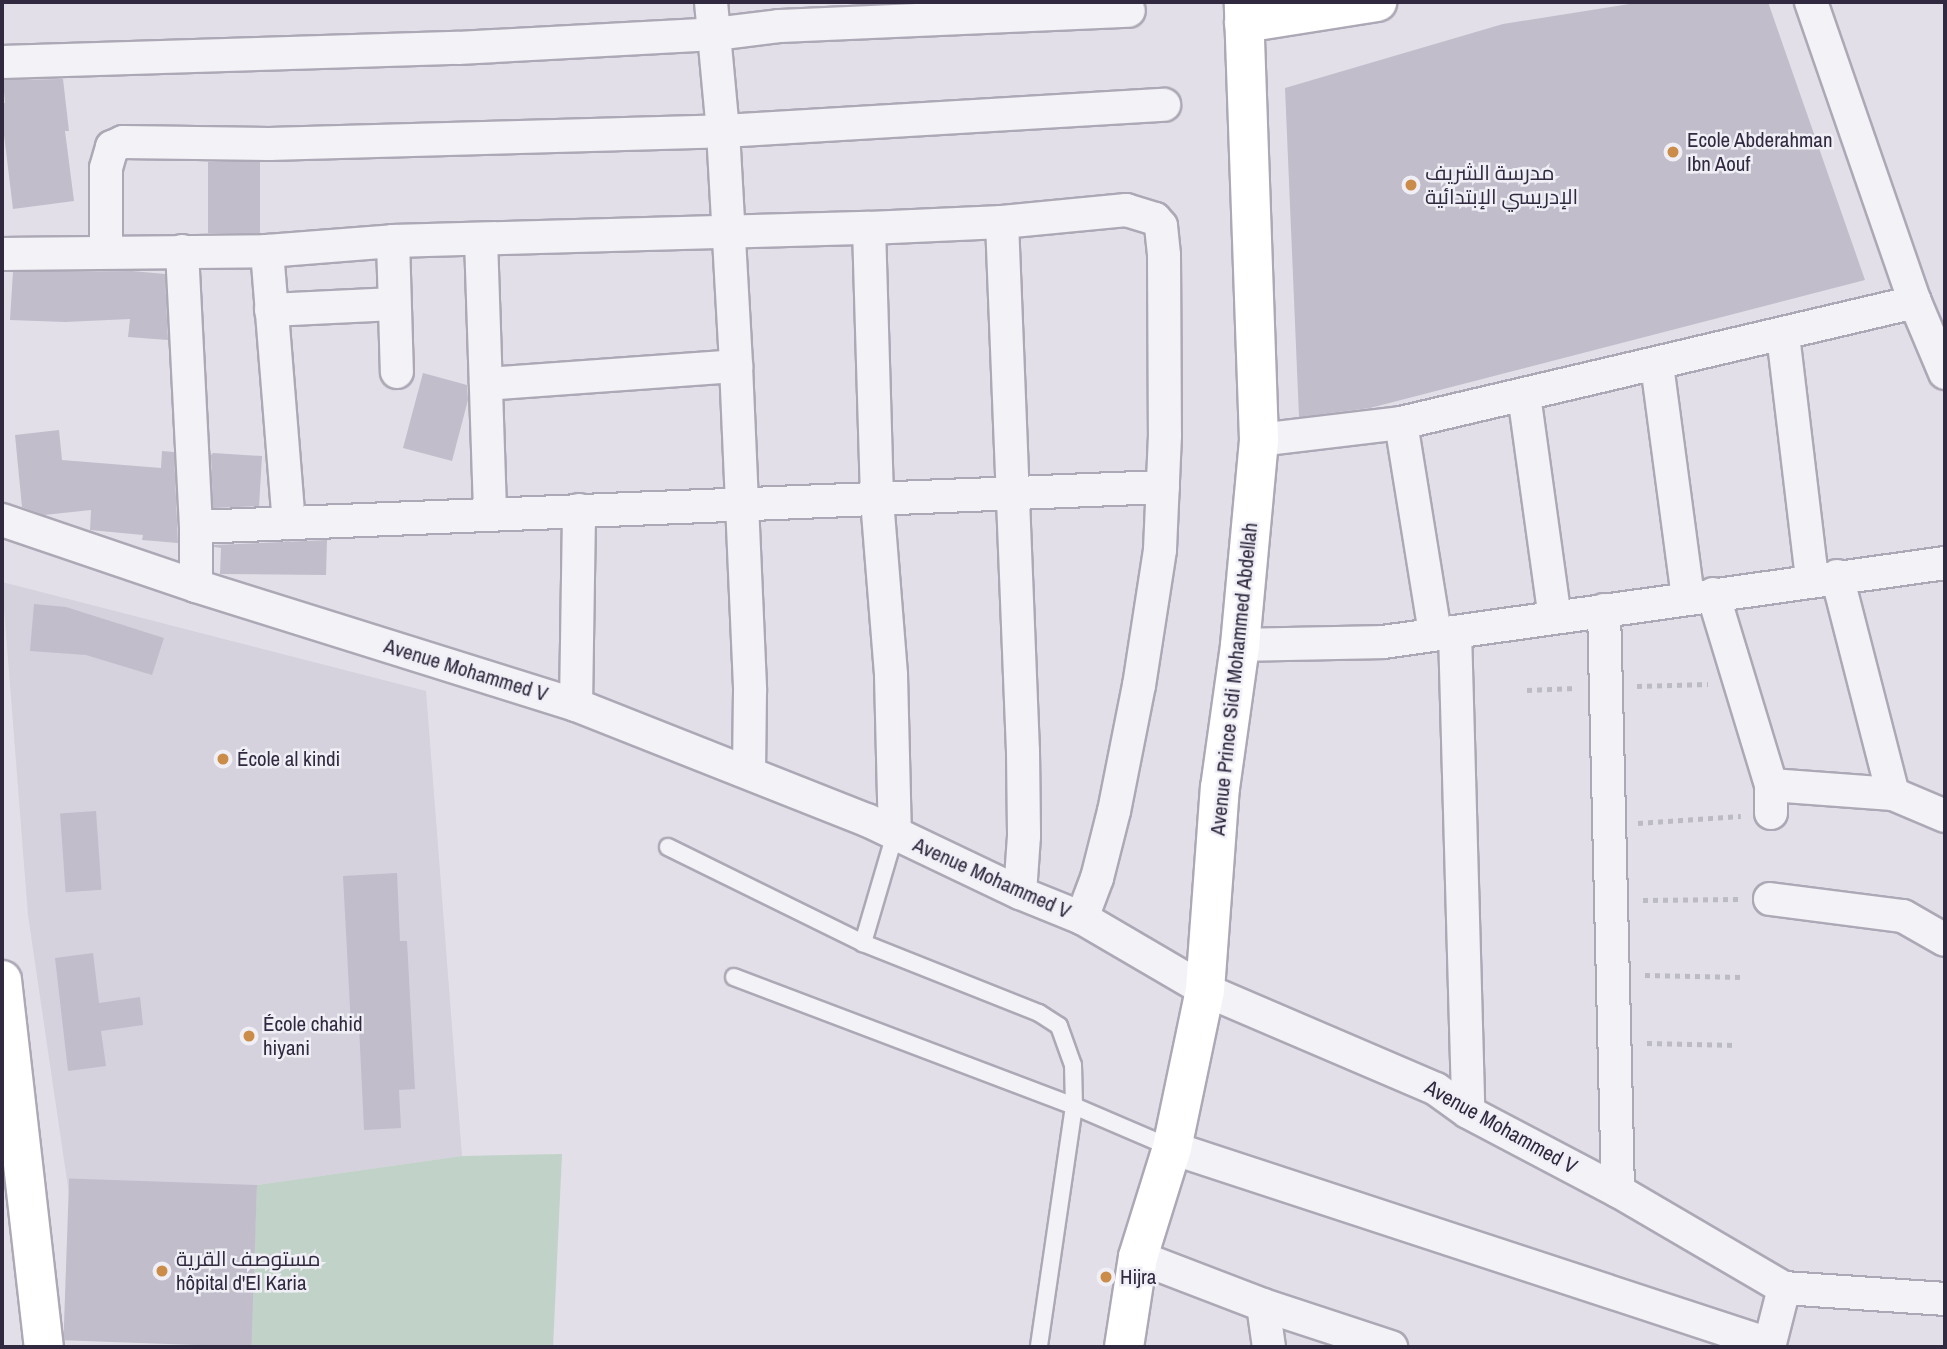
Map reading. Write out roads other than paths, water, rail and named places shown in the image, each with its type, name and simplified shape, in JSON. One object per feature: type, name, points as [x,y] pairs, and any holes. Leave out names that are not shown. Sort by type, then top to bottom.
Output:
[{"type":"street","points":[[711,2],[723,131],[736,366],[750,691],[749,771]]},
{"type":"street","points":[[1244,12],[1377,2]]},
{"type":"street","points":[[1811,2],[1915,302],[1945,373]]},
{"type":"street","points":[[2,62],[458,48],[715,34],[779,26],[1129,11]]},
{"type":"street","name":"Avenue Prince Sidi Mohammed Abdellah","points":[[1124,1347],[1138,1257],[1172,1148],[1205,990],[1220,788],[1240,645],[1259,440],[1244,12]]},
{"type":"street","points":[[106,251],[106,168],[113,148],[123,142],[269,144],[723,131],[1164,105]]},
{"type":"street","points":[[2,254],[267,251],[393,241],[1002,222],[1126,210],[1148,215],[1161,226],[1166,435],[1160,550],[1139,685],[1114,811],[1097,878],[1082,918]]},
{"type":"street","points":[[1002,222],[1023,751],[1024,836],[1020,893]]},
{"type":"street","points":[[869,228],[877,500],[891,675],[895,834]]},
{"type":"street","points":[[481,239],[490,515]]},
{"type":"street","points":[[393,241],[397,372]]},
{"type":"street","points":[[182,250],[196,527],[196,586]]},
{"type":"street","points":[[267,251],[289,523]]},
{"type":"street","points":[[1259,440],[1401,423],[1657,365],[1915,302]]},
{"type":"street","points":[[271,310],[394,304]]},
{"type":"street","points":[[1783,335],[1825,578],[1893,794]]},
{"type":"street","points":[[1657,365],[1701,596],[1771,799],[1893,794],[1945,816]]},
{"type":"street","points":[[486,384],[736,366]]},
{"type":"street","points":[[1524,395],[1555,617]]},
{"type":"street","points":[[1401,423],[1445,633],[1468,1112]]},
{"type":"street","points":[[196,527],[1163,487]]},
{"type":"street","points":[[576,705],[579,510]]},
{"type":"street","name":"Avenue Mohammed V","points":[[2,520],[196,586],[576,705],[749,771],[895,834],[1020,893],[1082,918],[1205,990],[1436,1089],[1468,1112],[1618,1191],[1784,1288],[1945,1299]]},
{"type":"street","points":[[1240,645],[1383,642],[1945,563]]},
{"type":"street","points":[[1604,610],[1618,1191]]},
{"type":"street","points":[[1770,899],[1903,916],[1945,940]]},
{"type":"street","points":[[3,1004],[9,1124],[44,1347]]},
{"type":"street","points":[[1172,1148],[1769,1346],[1784,1288]]},
{"type":"street","points":[[1138,1257],[1263,1305],[1391,1347]]},
{"type":"street","points":[[1263,1305],[1269,1347]]},
{"type":"lane","points":[[863,943],[895,834]]},
{"type":"lane","points":[[668,847],[863,943],[1039,1013],[1059,1026],[1073,1065],[1074,1107],[1039,1347]]},
{"type":"lane","points":[[734,977],[1074,1107],[1172,1148]]},
{"type":"place","name":"Ecole Abderahman Ibn Aouf","points":[[1673,152]]},
{"type":"place","name":"مدرسة الشريف الإدريسي الإبتدائية","points":[[1411,185]]},
{"type":"place","name":"École al kindi","points":[[223,759]]},
{"type":"place","name":"École chahid hiyani","points":[[249,1036]]},
{"type":"place","name":"مستوصف القرية hôpital d'El Karia","points":[[162,1271]]},
{"type":"place","name":"Hijra","points":[[1106,1277]]}]
